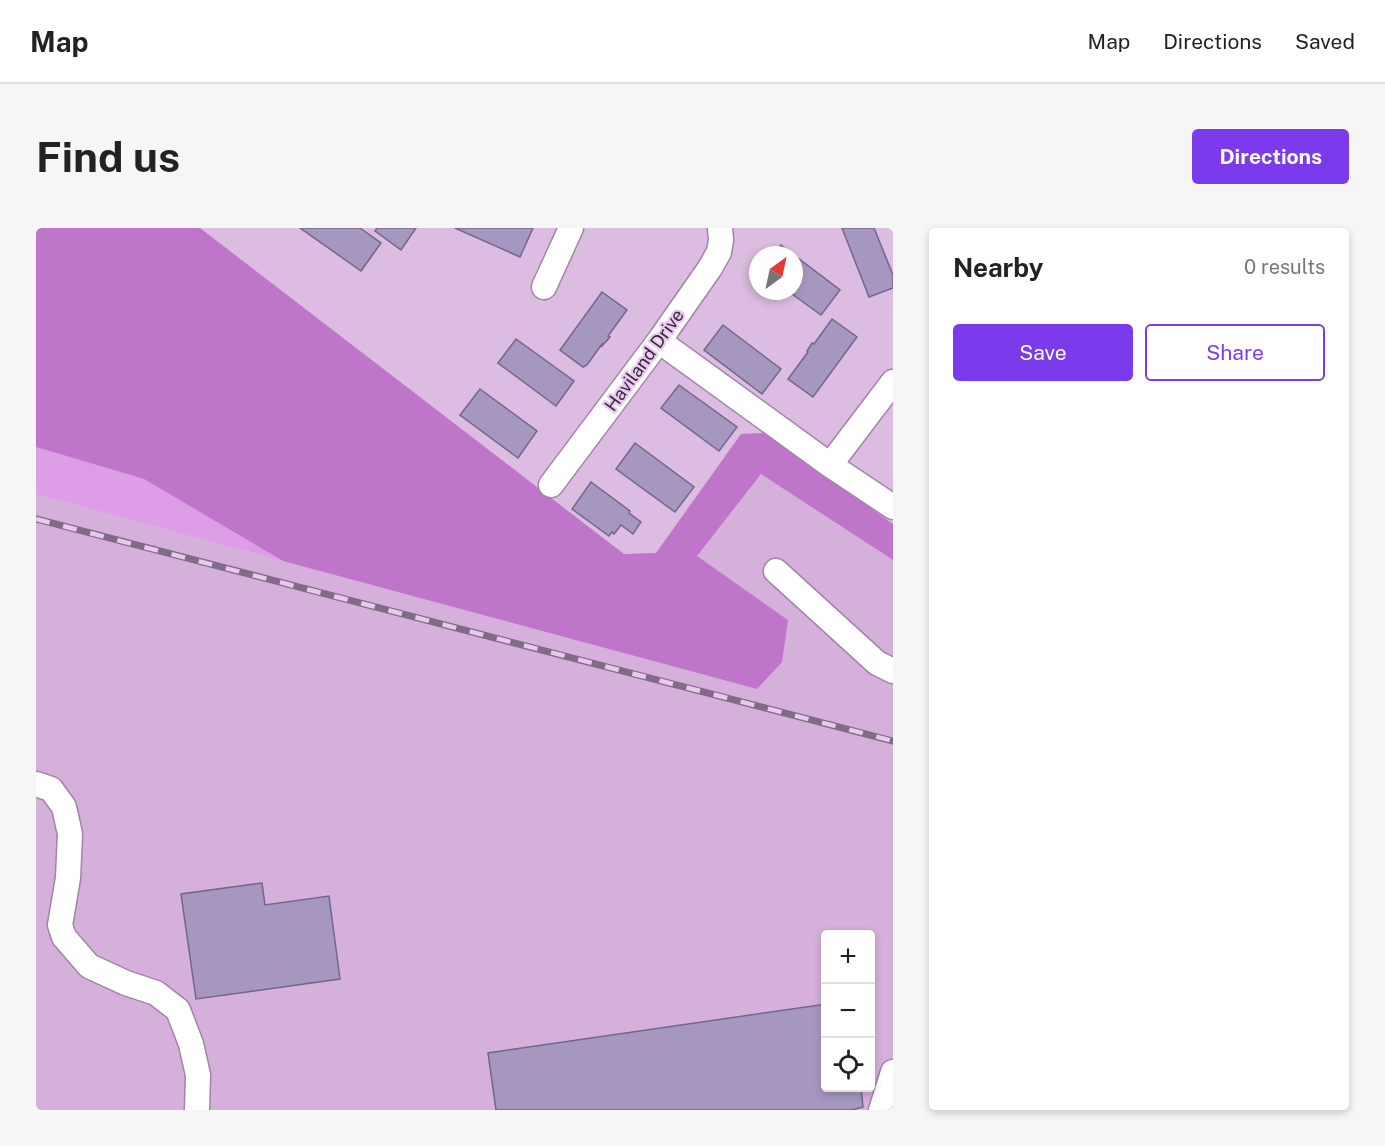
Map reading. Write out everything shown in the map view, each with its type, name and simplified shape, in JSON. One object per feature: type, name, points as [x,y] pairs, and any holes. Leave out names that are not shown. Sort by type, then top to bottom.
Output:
[{"type":"street","points":[[544,287],[571,228]]},
{"type":"street","name":"Haviland Drive","points":[[551,485],[659,341],[710,268],[719,252],[720,228]]},
{"type":"street","points":[[659,341],[830,465],[893,507]]},
{"type":"street","points":[[830,465],[893,382]]},
{"type":"street","points":[[776,571],[877,663],[893,671]]},
{"type":"street","points":[[36,784],[51,789],[64,807],[70,834],[68,878],[60,925],[64,937],[89,966],[126,983],[156,993],[178,1010],[191,1044],[198,1075],[197,1110]]},
{"type":"street","points":[[881,1110],[893,1072]]},
{"type":"shaded area","points":[[36,228],[200,228],[624,554],[656,553],[741,434],[764,433],[893,524],[893,560],[761,474],[697,556],[788,620],[782,662],[757,689],[283,561],[144,479],[36,447]]},
{"type":"shaded area","points":[[36,447],[144,479],[283,561],[36,494]]},
{"type":"shaded area","points":[[761,473],[893,560],[893,1110],[36,1110],[36,494],[757,689],[788,620],[696,556]]},
{"type":"building","points":[[300,228],[360,228],[381,243],[361,271]]},
{"type":"building","points":[[377,228],[416,228],[401,250],[375,231]]},
{"type":"building","points":[[455,228],[533,228],[520,257]]},
{"type":"building","points":[[842,228],[874,228],[893,275],[893,288],[869,297]]},
{"type":"building","points":[[803,262],[840,290],[821,315],[800,300],[803,300]]},
{"type":"building","points":[[602,292],[627,310],[608,336],[610,337],[583,367],[560,350]]},
{"type":"building","points":[[832,319],[857,337],[813,397],[788,379],[812,343],[814,344]]},
{"type":"building","points":[[723,325],[781,369],[762,394],[704,350]]},
{"type":"building","points":[[516,339],[574,381],[556,406],[498,363]]},
{"type":"building","points":[[679,385],[737,427],[719,451],[661,408]]},
{"type":"building","points":[[480,389],[537,431],[518,458],[460,415]]},
{"type":"building","points":[[635,443],[694,487],[675,512],[616,469]]},
{"type":"building","points":[[591,482],[641,522],[633,534],[621,525],[614,534],[612,532],[609,536],[572,509]]},
{"type":"building","points":[[262,883],[265,905],[329,896],[340,979],[196,999],[181,894]]},
{"type":"building","points":[[821,1005],[821,1092],[861,1092],[863,1107],[852,1110],[496,1110],[488,1053]]},
{"type":"railway","points":[[36,519],[893,741]]}]
